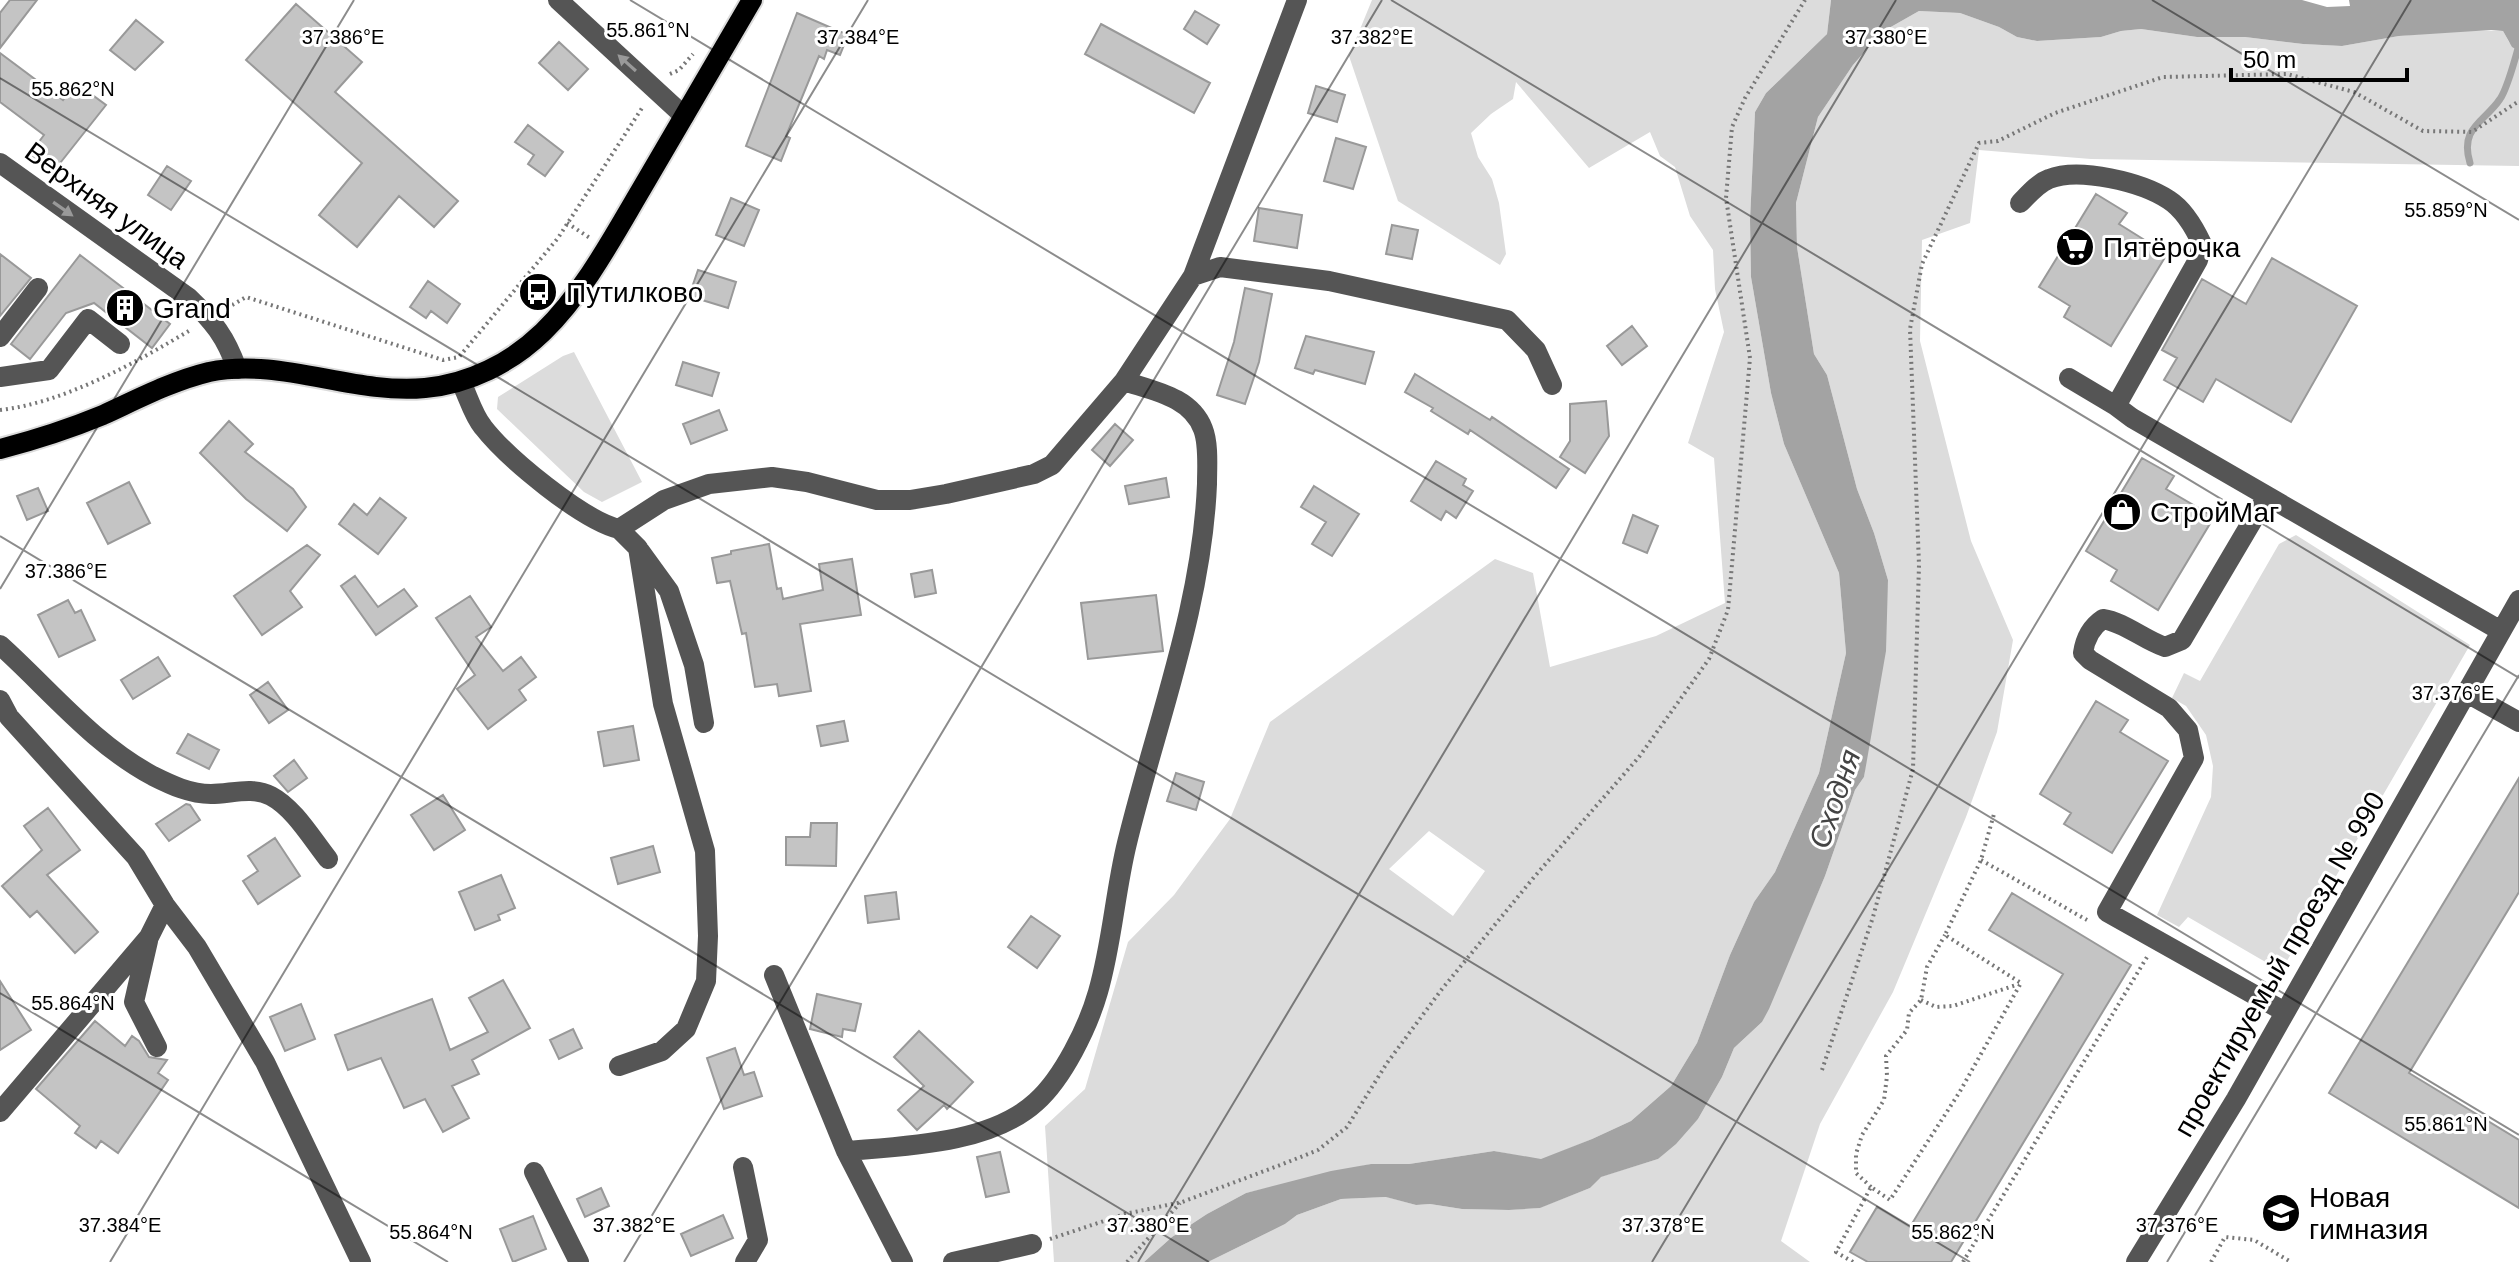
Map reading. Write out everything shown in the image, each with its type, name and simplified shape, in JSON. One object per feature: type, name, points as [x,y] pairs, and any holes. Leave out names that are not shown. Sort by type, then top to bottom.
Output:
[{"type":"main road","points":[[0,449],[37,440],[175,382],[210,372],[237,369],[290,372],[392,389],[461,382],[488,370],[544,331],[573,295],[606,248],[752,0]]},
{"type":"street","points":[[558,0],[684,116]]},
{"type":"street","points":[[619,529],[664,500],[709,484],[772,477],[807,482],[877,500],[910,500],[1034,474],[1052,465],[1124,381],[1193,276],[1297,0]]},
{"type":"street","name":"Верхняя улица","points":[[0,163],[189,298],[210,318],[228,343],[237,369]]},
{"type":"street","points":[[2020,203],[2046,179],[2071,174],[2132,183],[2170,200],[2194,228],[2202,244],[2198,260],[2116,406]]},
{"type":"street","points":[[1193,276],[1220,267],[1329,281],[1507,320],[1536,350],[1552,385]]},
{"type":"street","points":[[0,337],[38,288]]},
{"type":"street","points":[[0,377],[49,370],[88,319],[120,344]]},
{"type":"street","points":[[2069,378],[2132,418],[2501,631]]},
{"type":"street","points":[[846,1151],[930,1144],[990,1130],[1035,1103],[1065,1069],[1098,994],[1127,844],[1174,678],[1205,527],[1205,432],[1194,411],[1172,397],[1124,381]]},
{"type":"street","points":[[461,382],[482,426],[524,468],[602,525],[619,529],[638,548],[669,591],[694,665],[704,723]]},
{"type":"street","points":[[2267,496],[2182,640],[2165,647],[2113,620],[2103,619],[2095,624],[2084,642],[2083,653],[2169,708],[2188,730],[2194,758],[2107,912],[2285,1012]]},
{"type":"street","points":[[619,1066],[662,1051],[686,1029],[706,981],[708,936],[705,851],[663,704],[638,548]]},
{"type":"street","name":"проектируемый проезд № 990","points":[[2136,1262],[2285,1012],[2519,600]]},
{"type":"street","points":[[0,645],[66,711],[150,774],[181,789],[208,794],[251,790],[275,798],[328,859]]},
{"type":"street","points":[[2467,693],[2519,722]]},
{"type":"street","points":[[0,700],[9,717],[136,857],[165,905],[197,947],[265,1062],[361,1262]]},
{"type":"street","points":[[157,1047],[134,1002],[149,937],[165,905]]},
{"type":"street","points":[[0,1112],[149,937]]},
{"type":"street","points":[[774,975],[846,1151],[903,1262]]},
{"type":"street","points":[[743,1167],[758,1240],[745,1262]]},
{"type":"street","points":[[534,1172],[579,1262]]},
{"type":"street","points":[[953,1262],[1032,1244]]},
{"type":"path","points":[[1032,1244],[1125,1214],[1182,1202],[1318,1150],[1347,1127],[1387,1063],[1442,989],[1639,757],[1709,659],[1728,610],[1750,358],[1726,198],[1732,127],[1745,98],[1805,0]]},
{"type":"path","points":[[220,312],[246,297],[443,360],[459,357],[567,223],[655,89],[665,76],[679,70],[700,41]]},
{"type":"path","points":[[1822,1070],[1873,917],[1913,769],[1919,565],[1910,329],[1922,264],[1979,143],[1998,141],[2055,113],[2163,77],[2287,74],[2354,92],[2423,131],[2472,132],[2519,101]]},
{"type":"path","points":[[567,223],[592,239]]},
{"type":"path","points":[[0,410],[41,401],[136,362],[197,326]]},
{"type":"path","points":[[1994,814],[1981,860],[1927,967],[1921,1000],[1909,1013],[1907,1030],[1886,1056],[1884,1100],[1862,1135],[1856,1154],[1856,1173],[1890,1200],[1959,1093],[2021,983]]},
{"type":"path","points":[[1981,860],[2097,926]]},
{"type":"path","points":[[1945,935],[2021,983]]},
{"type":"path","points":[[1963,1262],[2148,955]]},
{"type":"path","points":[[1921,1000],[1936,1007],[1953,1006],[2021,983]]},
{"type":"path","points":[[1853,1262],[1836,1252],[1871,1187]]},
{"type":"path","points":[[1127,1262],[1182,1202]]},
{"type":"path","points":[[2211,1262],[2225,1237],[2254,1240],[2291,1262]]},
{"type":"shaded area","points":[[1372,0],[1831,0],[1827,34],[1766,93],[1755,112],[1750,220],[1751,277],[1771,393],[1784,444],[1839,573],[1846,653],[1819,773],[1775,872],[1754,902],[1730,955],[1697,1043],[1671,1086],[1631,1121],[1541,1160],[1494,1151],[1409,1164],[1371,1164],[1246,1193],[1172,1237],[1144,1262],[1054,1262],[1045,1126],[1085,1089],[1128,942],[1174,895],[1230,819],[1270,722],[1495,559],[1533,573],[1550,667],[1656,636],[1725,603],[1714,458],[1688,443],[1724,332],[1715,289],[1713,250],[1690,216],[1675,167],[1660,156],[1650,132],[1589,168],[1516,82],[1513,99],[1471,133],[1478,157],[1492,179],[1499,203],[1506,254],[1500,265],[1398,201],[1349,56]],"holes":[[[1429,831],[1485,871],[1453,916],[1389,869]]]},
{"type":"shaded area","points":[[1919,11],[1960,13],[2017,37],[2037,41],[2101,37],[2141,29],[2197,37],[2245,37],[2342,46],[2399,36],[2464,30],[2503,31],[2519,51],[2519,166],[2091,159],[1979,150],[1970,223],[1922,240],[1920,341],[1971,541],[2013,640],[1997,732],[1966,817],[1893,992],[1820,1124],[1781,1241],[1810,1262],[1208,1262],[1297,1215],[1341,1199],[1387,1197],[1416,1205],[1462,1209],[1539,1208],[1590,1188],[1600,1177],[1658,1159],[1698,1119],[1722,1077],[1734,1048],[1762,1022],[1825,876],[1855,790],[1864,777],[1888,580],[1857,489],[1827,375],[1814,354],[1797,247],[1796,203],[1818,117],[1853,65],[1882,32]]},
{"type":"shaded area","points":[[574,352],[642,482],[602,502],[584,492],[497,409],[498,397]]},
{"type":"shaded area","points":[[2296,535],[2470,645],[2281,971],[2188,917],[2179,927],[2157,915],[2211,797],[2213,766],[2206,735],[2186,706],[2172,698],[2184,673],[2200,681],[2279,544]]},
{"type":"water","name":"Сходня","points":[[1831,0],[2302,0],[2327,7],[2350,6],[2349,0],[2519,0],[2519,51],[2512,47],[2503,31],[2491,30],[2399,36],[2342,46],[2245,37],[2197,37],[2141,29],[2101,37],[2037,41],[2017,37],[1960,13],[1919,11],[1882,32],[1853,65],[1818,117],[1796,203],[1797,247],[1814,354],[1827,375],[1857,489],[1888,580],[1886,651],[1864,777],[1855,790],[1825,876],[1762,1022],[1734,1048],[1722,1077],[1698,1119],[1676,1144],[1658,1159],[1601,1177],[1590,1188],[1540,1208],[1462,1209],[1416,1205],[1386,1197],[1341,1199],[1297,1215],[1208,1262],[1144,1262],[1172,1237],[1246,1193],[1371,1164],[1409,1164],[1494,1151],[1541,1159],[1592,1139],[1631,1121],[1671,1086],[1697,1043],[1730,955],[1754,902],[1775,872],[1819,773],[1846,653],[1839,573],[1784,444],[1771,393],[1751,277],[1755,112],[1766,93],[1827,34]]},
{"type":"building","points":[[10,0],[37,0],[0,48],[0,13]]},
{"type":"building","points":[[296,4],[362,62],[335,92],[458,201],[434,227],[399,196],[357,247],[319,215],[362,163],[246,60]]},
{"type":"building","points":[[1195,11],[1219,25],[1207,44],[1184,29]]},
{"type":"building","points":[[797,13],[848,35],[840,55],[827,50],[824,59],[819,56],[786,136],[790,138],[781,161],[746,146]]},
{"type":"building","points":[[136,20],[163,42],[135,70],[110,50]]},
{"type":"building","points":[[1101,24],[1210,83],[1194,113],[1085,54]]},
{"type":"building","points":[[559,42],[588,69],[568,90],[539,63]]},
{"type":"building","points":[[0,53],[63,100],[76,83],[106,105],[53,172],[29,155],[44,135],[0,102]]},
{"type":"building","points":[[1316,86],[1345,95],[1337,122],[1308,113]]},
{"type":"building","points":[[528,125],[563,152],[545,176],[528,164],[534,155],[515,142]]},
{"type":"building","points":[[1336,138],[1366,147],[1353,189],[1324,181]]},
{"type":"building","points":[[167,166],[191,181],[171,210],[148,195]]},
{"type":"building","points":[[2096,194],[2127,213],[2119,224],[2167,254],[2111,346],[2064,317],[2070,306],[2039,287]]},
{"type":"building","points":[[731,198],[759,210],[744,246],[716,235]]},
{"type":"building","points":[[1259,208],[1302,215],[1297,248],[1254,241]]},
{"type":"building","points":[[1392,225],[1418,230],[1412,259],[1386,254]]},
{"type":"building","points":[[0,254],[31,278],[0,316]]},
{"type":"building","name":"Grand","points":[[80,255],[170,324],[152,348],[94,303],[66,313],[30,359],[11,344]]},
{"type":"building","points":[[2272,258],[2357,306],[2291,422],[2216,379],[2203,402],[2164,380],[2177,358],[2162,350],[2202,279],[2246,304]]},
{"type":"building","points":[[698,270],[736,282],[728,308],[689,296]]},
{"type":"building","points":[[428,281],[460,304],[447,323],[431,311],[426,318],[410,307]]},
{"type":"building","points":[[1245,288],[1272,294],[1259,362],[1245,404],[1217,395],[1234,342]]},
{"type":"building","points":[[1632,326],[1647,346],[1622,365],[1607,346]]},
{"type":"building","points":[[1306,336],[1374,352],[1365,384],[1315,370],[1313,374],[1295,368]]},
{"type":"building","points":[[683,362],[719,373],[712,396],[676,385]]},
{"type":"building","points":[[1415,374],[1490,420],[1492,417],[1569,469],[1556,488],[1470,430],[1468,434],[1405,392]]},
{"type":"building","points":[[1606,401],[1609,436],[1585,473],[1560,457],[1570,441],[1570,404]]},
{"type":"building","points":[[719,410],[727,430],[691,444],[683,424]]},
{"type":"building","points":[[229,421],[253,444],[245,452],[293,489],[306,507],[287,531],[246,499],[200,453]]},
{"type":"building","points":[[1115,424],[1133,440],[1110,466],[1092,450]]},
{"type":"building","points":[[2142,458],[2174,476],[2166,489],[2214,517],[2158,610],[2111,581],[2117,570],[2086,551]]},
{"type":"building","points":[[1436,461],[1466,479],[1463,485],[1473,491],[1456,518],[1446,511],[1441,520],[1411,501]]},
{"type":"building","points":[[1166,478],[1169,497],[1129,504],[1125,486]]},
{"type":"building","points":[[129,482],[150,523],[108,544],[87,503]]},
{"type":"building","points":[[1314,486],[1359,514],[1332,556],[1312,544],[1326,522],[1301,507]]},
{"type":"building","points":[[38,488],[48,511],[27,520],[17,496]]},
{"type":"building","points":[[380,498],[406,518],[378,554],[339,524],[354,504],[367,515]]},
{"type":"building","points":[[1633,515],[1658,526],[1647,553],[1623,543]]},
{"type":"building","points":[[769,544],[777,589],[781,588],[783,599],[823,590],[819,564],[852,559],[861,615],[800,624],[811,691],[779,696],[777,684],[755,687],[746,633],[742,634],[730,581],[717,583],[712,558]]},
{"type":"building","points":[[307,545],[320,555],[290,591],[302,607],[262,635],[234,596]]},
{"type":"building","points":[[932,570],[936,593],[915,597],[911,574]]},
{"type":"building","points":[[355,576],[378,607],[404,589],[417,606],[376,635],[341,586]]},
{"type":"building","points":[[1156,595],[1163,651],[1088,659],[1081,603]]},
{"type":"building","points":[[470,596],[491,627],[476,637],[503,671],[521,657],[536,677],[519,690],[526,700],[488,729],[457,689],[475,675],[436,618]]},
{"type":"building","points":[[68,600],[75,613],[81,610],[95,640],[59,657],[38,615]]},
{"type":"building","points":[[158,657],[170,676],[133,699],[121,680]]},
{"type":"building","points":[[268,682],[288,710],[269,723],[250,695]]},
{"type":"building","points":[[2096,701],[2128,720],[2120,732],[2168,761],[2112,853],[2064,824],[2071,813],[2040,794]]},
{"type":"building","points":[[844,721],[848,741],[821,746],[817,726]]},
{"type":"building","points":[[633,726],[639,760],[604,766],[598,732]]},
{"type":"building","points":[[188,734],[219,750],[209,769],[177,753]]},
{"type":"building","points":[[294,760],[307,778],[288,792],[274,776]]},
{"type":"building","points":[[1176,773],[1204,782],[1196,810],[1167,801]]},
{"type":"building","points":[[2519,778],[2519,892],[2409,1073],[2519,1140],[2519,1208],[2329,1093]]},
{"type":"building","points":[[443,795],[465,830],[434,850],[411,815]]},
{"type":"building","points":[[186,804],[200,820],[169,841],[156,824]]},
{"type":"building","points":[[48,808],[80,850],[47,875],[98,932],[75,953],[37,911],[30,917],[2,886],[42,850],[24,826]]},
{"type":"building","points":[[811,823],[837,823],[836,866],[786,865],[786,837],[810,837]]},
{"type":"building","points":[[275,838],[300,876],[258,904],[243,881],[258,871],[248,856]]},
{"type":"building","points":[[653,846],[660,872],[618,884],[611,858]]},
{"type":"building","points":[[501,875],[515,908],[498,915],[500,920],[475,930],[459,892]]},
{"type":"building","points":[[896,892],[899,919],[868,923],[865,896]]},
{"type":"building","points":[[2012,893],[2131,965],[1951,1262],[1868,1262],[1850,1252],[1877,1207],[1910,1227],[2063,974],[1989,930]]},
{"type":"building","points":[[1031,916],[1060,936],[1037,968],[1008,947]]},
{"type":"building","points":[[503,980],[530,1028],[472,1060],[479,1074],[452,1086],[469,1118],[443,1132],[425,1099],[404,1108],[381,1058],[348,1070],[335,1035],[432,999],[450,1050],[488,1032],[469,998]]},
{"type":"building","points":[[0,981],[31,1030],[0,1050]]},
{"type":"building","points":[[817,994],[861,1004],[855,1031],[843,1029],[842,1037],[810,1029]]},
{"type":"building","points":[[301,1004],[315,1039],[285,1051],[270,1017]]},
{"type":"building","points":[[95,1021],[125,1046],[132,1036],[149,1057],[167,1060],[158,1073],[168,1080],[118,1153],[101,1141],[96,1148],[75,1133],[80,1126],[36,1089]]},
{"type":"building","points":[[573,1029],[582,1048],[559,1059],[550,1040]]},
{"type":"building","points":[[919,1031],[973,1082],[947,1109],[944,1105],[917,1130],[898,1110],[924,1086],[894,1057]]},
{"type":"building","points":[[735,1048],[744,1075],[754,1072],[762,1096],[724,1109],[707,1058]]},
{"type":"building","points":[[1000,1152],[1009,1192],[986,1197],[977,1157]]},
{"type":"building","points":[[601,1188],[609,1206],[585,1217],[577,1199]]},
{"type":"building","points":[[723,1215],[733,1238],[691,1256],[681,1234]]},
{"type":"building","points":[[533,1216],[546,1249],[513,1262],[500,1229]]},
{"type":"waterway","points":[[2470,163],[2468,141],[2471,133],[2502,95],[2519,45]]},
{"type":"place","name":"Пятёрочка","points":[[2075,247]]},
{"type":"place","name":"Путилково","points":[[538,292]]},
{"type":"place","name":"Grand","points":[[125,308]]},
{"type":"place","name":"СтройМаг","points":[[2122,512]]},
{"type":"place","name":"Новая гимназия","points":[[2281,1213]]}]
